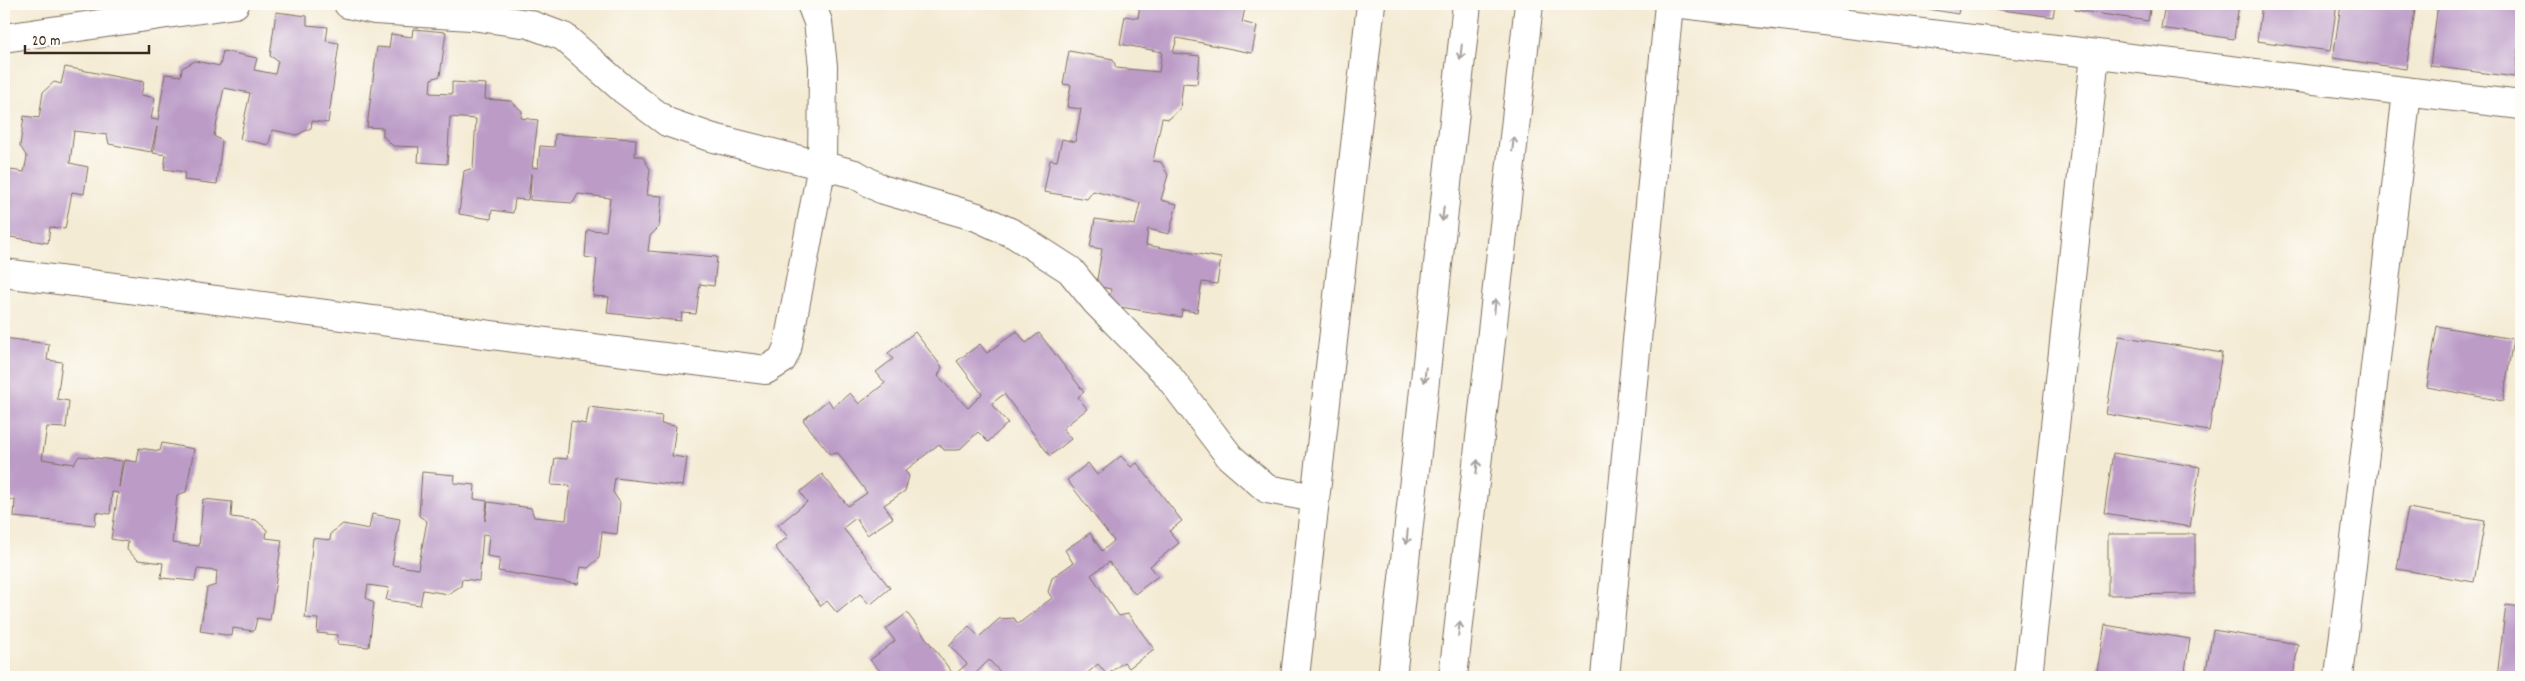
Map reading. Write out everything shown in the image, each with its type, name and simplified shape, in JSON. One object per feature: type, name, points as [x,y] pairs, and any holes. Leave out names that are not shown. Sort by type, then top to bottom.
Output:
[{"type":"main road","points":[[4,38],[235,4]]},
{"type":"main road","points":[[348,4],[375,10],[470,16],[529,24],[564,37],[624,90],[667,122],[710,137],[855,174],[881,189],[977,217],[1014,234],[1070,270],[1096,302],[1166,373],[1230,457],[1266,489],[1315,498]]},
{"type":"main road","points":[[4,273],[766,370],[782,360],[787,349],[822,165],[824,66],[818,22],[811,4]]},
{"type":"main road","points":[[1295,677],[1371,4]]},
{"type":"main road","points":[[1392,677],[1467,4]]},
{"type":"main road","points":[[1453,677],[1529,4]]},
{"type":"main road","points":[[1605,677],[1669,4]]},
{"type":"main road","points":[[1682,4],[2521,105]]},
{"type":"main road","points":[[2028,677],[2095,55]]},
{"type":"main road","points":[[2339,677],[2407,92]]},
{"type":"building","points":[[1140,4],[1246,4],[1242,22],[1257,26],[1252,53],[1177,38],[1173,53],[1200,56],[1197,84],[1183,83],[1180,109],[1169,119],[1162,118],[1153,161],[1161,162],[1168,175],[1161,200],[1177,204],[1169,234],[1148,229],[1146,245],[1221,258],[1217,284],[1202,282],[1197,312],[1182,310],[1181,317],[1108,305],[1111,289],[1096,286],[1102,249],[1090,247],[1095,219],[1135,225],[1140,203],[1093,191],[1087,199],[1044,192],[1050,160],[1057,161],[1062,139],[1075,142],[1081,109],[1067,107],[1071,85],[1063,84],[1069,51],[1113,59],[1116,68],[1159,72],[1162,52],[1120,44],[1125,16],[1138,18]]},
{"type":"building","points":[[1898,4],[1960,4],[1958,14]]},
{"type":"building","points":[[1981,4],[2055,4],[2053,17],[1981,7]]},
{"type":"building","points":[[2076,4],[2151,4],[2148,21],[2075,10]]},
{"type":"building","points":[[2165,4],[2239,4],[2234,39],[2161,28]]},
{"type":"building","points":[[2262,4],[2337,4],[2330,51],[2257,41]]},
{"type":"building","points":[[2341,4],[2416,4],[2406,69],[2333,58]]},
{"type":"building","points":[[2438,4],[2521,4],[2521,33],[2515,77],[2430,66]]},
{"type":"building","points":[[276,12],[307,16],[307,25],[328,27],[326,41],[339,43],[328,123],[312,121],[311,128],[297,135],[272,130],[269,145],[240,139],[250,93],[224,88],[214,136],[222,141],[217,184],[184,180],[185,172],[164,169],[166,155],[153,153],[157,127],[151,152],[109,144],[107,135],[74,131],[70,163],[88,167],[84,194],[72,192],[65,229],[50,227],[48,243],[4,236],[4,169],[24,172],[27,157],[20,146],[24,116],[39,118],[43,92],[54,82],[61,84],[65,67],[144,82],[141,95],[155,98],[151,119],[158,120],[165,74],[181,76],[182,68],[195,61],[220,66],[223,51],[257,58],[254,70],[275,74],[278,61],[270,56]]},
{"type":"building","points":[[413,29],[446,32],[440,76],[431,79],[430,93],[452,94],[452,82],[486,84],[485,99],[511,101],[522,111],[521,118],[538,120],[532,167],[538,168],[540,146],[554,147],[555,134],[636,139],[635,156],[642,156],[650,169],[647,195],[662,196],[659,227],[650,236],[648,251],[717,257],[714,286],[700,284],[696,314],[682,313],[681,321],[607,313],[609,297],[593,296],[597,259],[585,257],[587,230],[606,231],[610,198],[578,194],[573,203],[530,200],[531,173],[528,200],[515,199],[513,213],[492,210],[491,219],[459,214],[464,171],[473,168],[476,119],[450,117],[447,164],[418,162],[419,147],[393,146],[383,136],[383,128],[367,127],[377,47],[389,48],[391,34],[412,37]]},
{"type":"building","points":[[2437,326],[2513,339],[2503,401],[2427,387]]},
{"type":"building","points":[[1017,331],[1026,343],[1039,333],[1084,392],[1078,397],[1087,409],[1063,428],[1071,439],[1050,456],[1004,394],[991,404],[1008,423],[988,442],[978,432],[959,450],[944,450],[939,444],[905,471],[909,476],[905,491],[884,505],[893,518],[867,535],[856,518],[843,528],[890,588],[870,605],[860,594],[837,613],[827,601],[821,606],[775,547],[788,537],[778,525],[807,502],[800,492],[822,474],[848,506],[867,493],[838,453],[830,454],[803,420],[828,400],[833,407],[850,393],[859,404],[885,383],[876,372],[893,359],[888,353],[915,332],[942,367],[938,376],[968,408],[982,394],[957,361],[980,344],[987,353]]},
{"type":"building","points":[[2119,336],[2222,353],[2209,431],[2106,414]]},
{"type":"building","points":[[4,338],[49,344],[47,360],[62,362],[57,399],[69,401],[66,428],[47,427],[42,459],[74,464],[79,456],[122,461],[119,487],[124,460],[137,462],[139,448],[160,451],[162,443],[194,449],[186,492],[177,495],[172,543],[199,546],[203,499],[232,502],[231,517],[256,520],[267,530],[266,538],[282,540],[270,620],[257,618],[254,631],[233,628],[232,636],[200,631],[207,588],[216,585],[217,571],[197,569],[195,581],[161,578],[163,563],[138,560],[127,550],[128,542],[111,539],[118,493],[112,492],[110,514],[96,512],[95,525],[14,517],[15,500],[8,499],[4,492],[6,405],[4,404]]},
{"type":"building","points":[[589,407],[662,416],[661,424],[676,426],[672,456],[687,458],[683,486],[615,478],[613,492],[620,503],[617,534],[602,532],[599,558],[588,568],[581,567],[578,584],[498,571],[500,558],[487,556],[489,535],[483,534],[479,581],[462,579],[461,586],[448,594],[423,590],[420,605],[386,600],[389,588],[368,585],[366,598],[374,603],[369,647],[337,644],[338,635],[317,633],[318,619],[305,618],[313,538],[330,540],[331,533],[343,524],[369,529],[372,514],[400,519],[392,565],[418,569],[427,521],[419,516],[422,472],[455,475],[454,483],[475,485],[474,499],[487,501],[485,521],[488,502],[531,508],[534,517],[566,520],[570,486],[551,485],[555,458],[567,459],[571,421],[586,424]]},
{"type":"building","points":[[2113,453],[2200,467],[2190,527],[2104,513]]},
{"type":"building","points":[[1121,456],[1131,467],[1137,463],[1182,521],[1169,531],[1179,543],[1150,566],[1158,576],[1135,594],[1109,562],[1091,575],[1119,616],[1128,614],[1154,649],[1129,668],[1124,662],[1107,675],[1098,664],[1083,677],[1005,677],[989,660],[975,674],[977,677],[875,677],[880,671],[870,660],[895,641],[886,629],[907,613],[954,675],[967,664],[949,645],[969,626],[979,637],[999,619],[1014,618],[1018,624],[1052,598],[1048,592],[1052,578],[1073,563],[1065,550],[1090,533],[1102,551],[1114,541],[1067,480],[1088,463],[1097,475]]},
{"type":"building","points":[[2408,508],[2485,521],[2474,582],[2397,569]]},
{"type":"building","points":[[2108,534],[2195,534],[2195,594],[2108,595]]},
{"type":"building","points":[[2506,605],[2521,607],[2521,677],[2497,677]]},
{"type":"building","points":[[2105,625],[2190,639],[2184,677],[2096,677]]},
{"type":"building","points":[[2213,630],[2298,644],[2293,677],[2205,677]]}]
